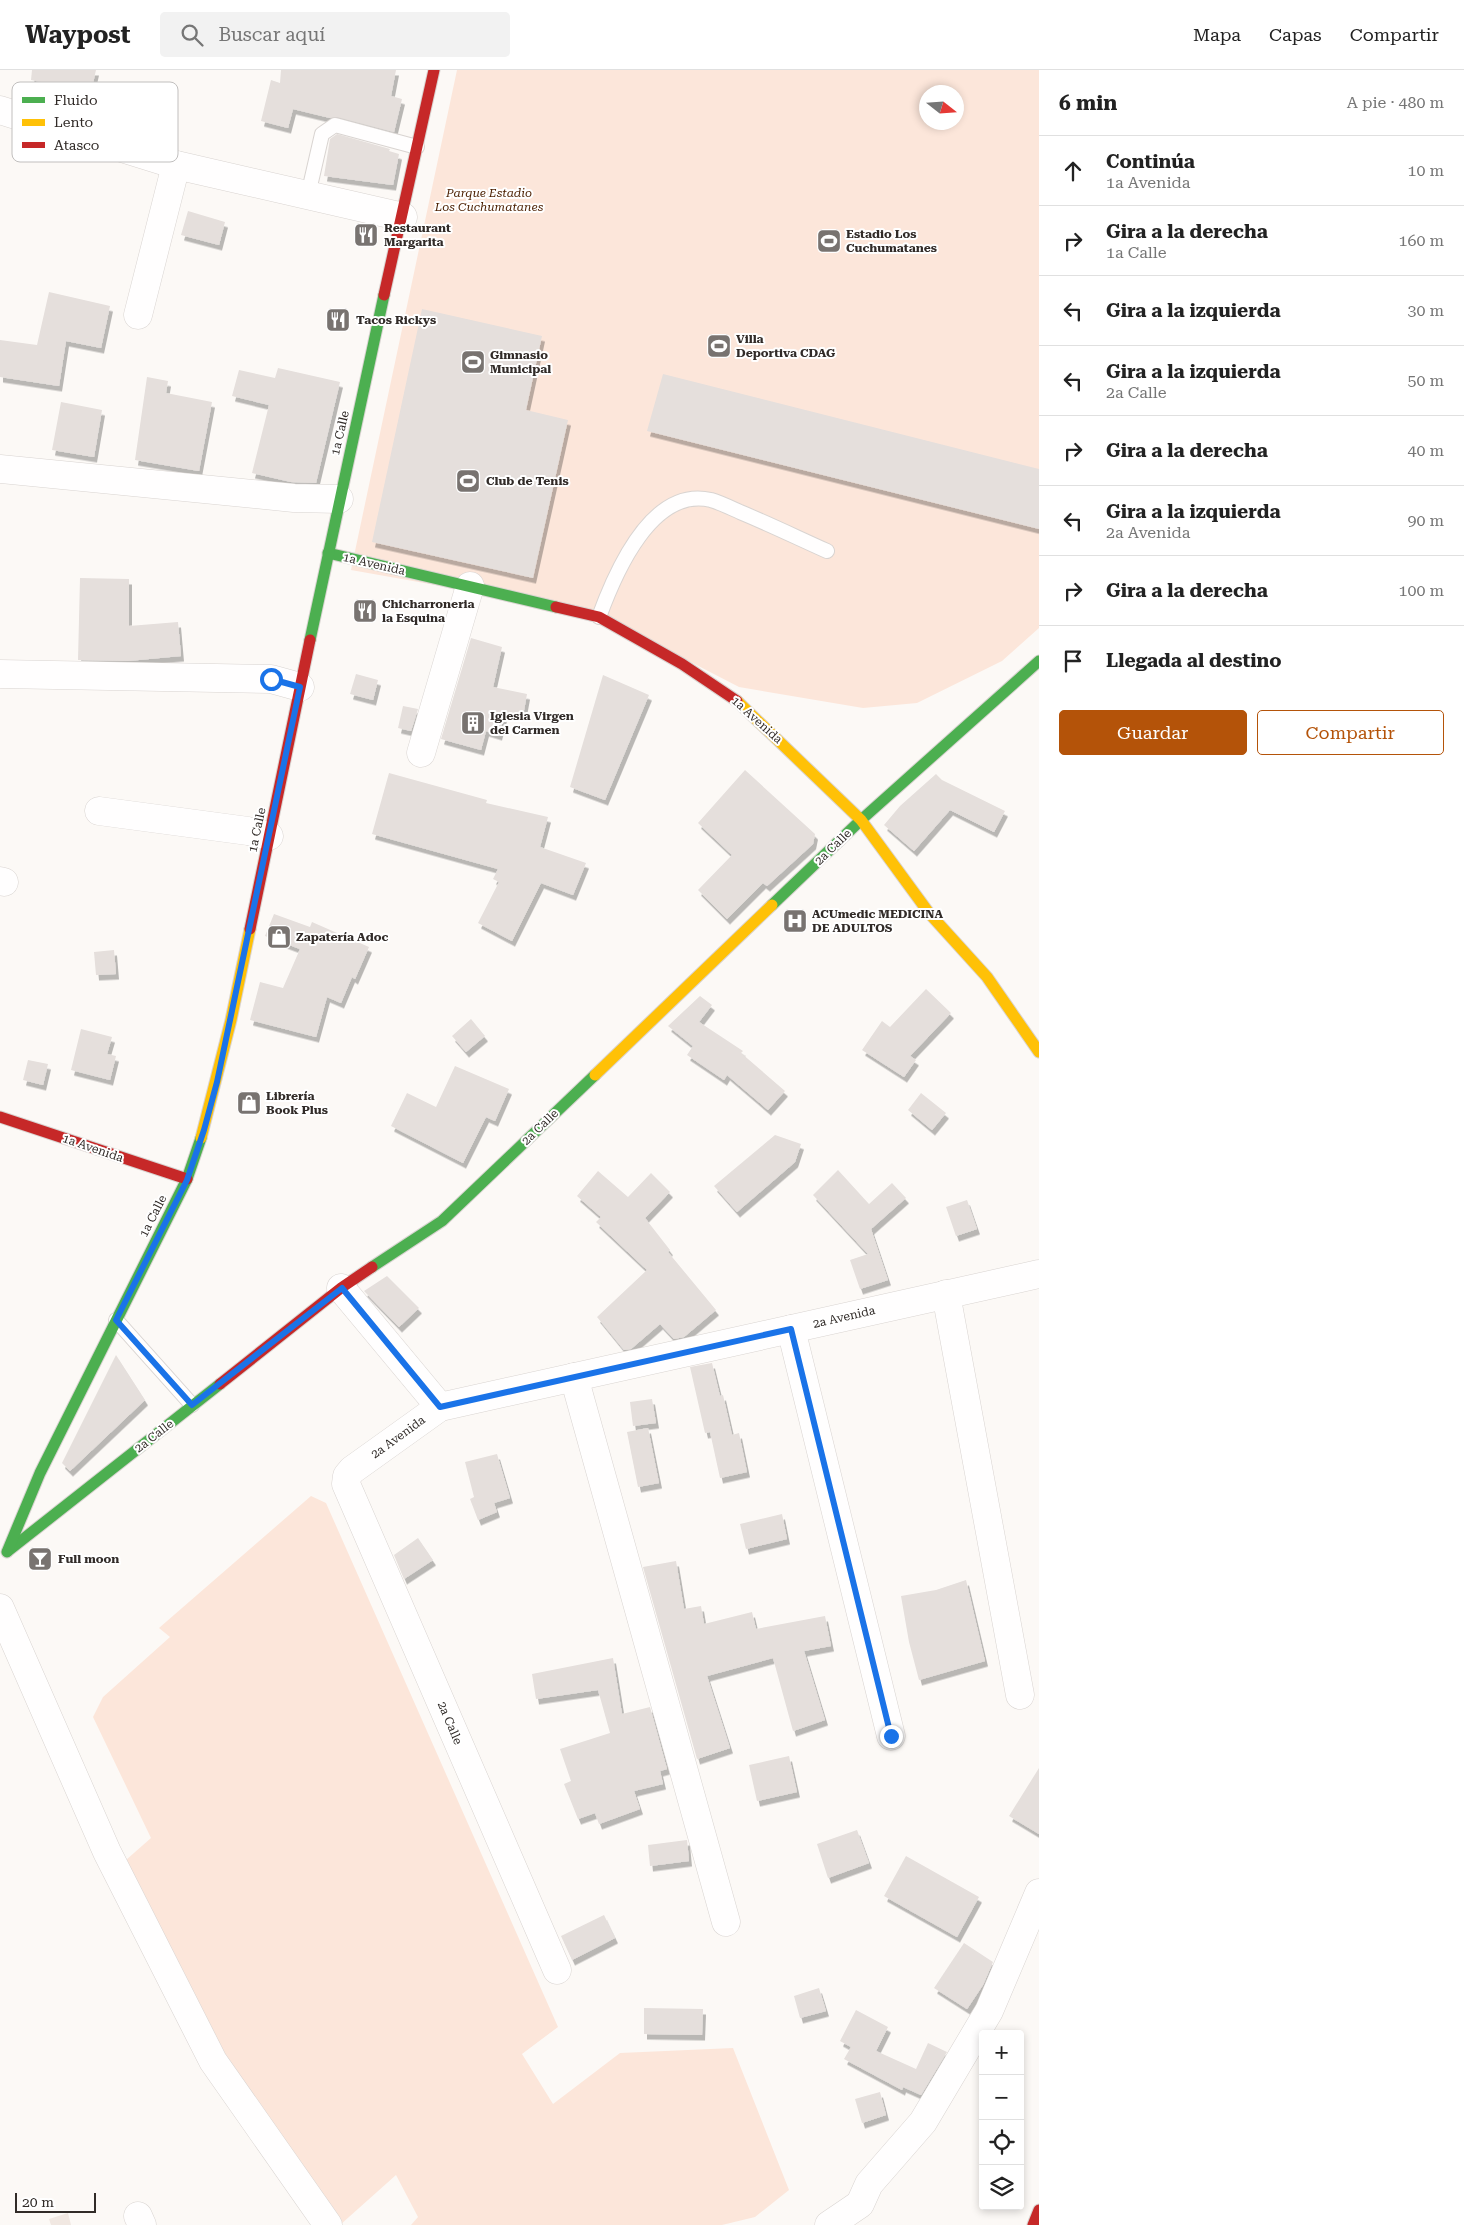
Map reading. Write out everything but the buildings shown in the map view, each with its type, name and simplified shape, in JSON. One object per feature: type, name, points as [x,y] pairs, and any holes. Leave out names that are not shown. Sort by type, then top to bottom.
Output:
[{"type":"main road","name":"1a Calle","points":[[3,1555],[40,1473],[187,1180],[204,1130],[217,1082],[328,553],[434,70]]},
{"type":"main road","name":"1a Avenida","points":[[328,553],[599,617],[682,664],[743,705],[861,820],[929,913],[987,977],[1039,1052]]},
{"type":"main road","name":"2a Calle","points":[[3,1555],[342,1288],[442,1221],[861,820],[1039,661]]},
{"type":"main road","name":"1a Avenida","points":[[0,1117],[187,1180]]},
{"type":"main road","points":[[1033,2225],[1039,2210]]},
{"type":"street","points":[[0,110],[12,114]]},
{"type":"street","points":[[166,162],[403,217]]},
{"type":"street","points":[[138,315],[176,165]]},
{"type":"street","points":[[0,469],[294,498],[340,498]]},
{"type":"street","points":[[421,753],[470,586]]},
{"type":"street","points":[[0,674],[271,679],[300,687]]},
{"type":"street","points":[[99,811],[248,831],[270,836]]},
{"type":"street","name":"2a Avenida","points":[[347,1476],[352,1470],[440,1407],[1039,1274]]},
{"type":"street","points":[[342,1288],[440,1407]]},
{"type":"street","points":[[946,1294],[1020,1695]]},
{"type":"street","points":[[791,1329],[891,1736]]},
{"type":"street","points":[[574,1377],[726,1922]]},
{"type":"street","name":"2a Calle","points":[[347,1476],[346,1484],[558,1970]]},
{"type":"street","points":[[0,1608],[108,1852],[213,2061],[328,2225]]},
{"type":"street","points":[[829,2225],[860,2204],[869,2184],[923,2122],[989,2011],[1039,1893]]},
{"type":"lane","points":[[308,195],[322,134],[335,125],[417,147]]},
{"type":"lane","points":[[599,617],[608,592],[629,550],[658,516],[679,500],[710,500],[827,552]]},
{"type":"lane","points":[[116,1320],[192,1405]]},
{"type":"shaded area","points":[[68,2213],[71,2225],[51,2225],[49,2219]]},
{"type":"green space","name":"Villa Deportiva CDAG","points":[[457,70],[1039,70],[1039,628],[1002,661],[917,703],[863,708],[739,687],[598,614],[351,570]]},
{"type":"green space","points":[[311,1496],[326,1503],[558,2027],[522,2054],[553,2104],[620,2053],[733,2048],[789,2190],[755,2217],[722,2225],[411,2225],[418,2217],[396,2175],[340,2225],[317,2225],[118,1867],[151,1838],[93,1717],[103,1697],[170,1637],[159,1628]]},
{"type":"traffic: fast","points":[[310,640],[384,295]]},
{"type":"traffic: fast","points":[[328,553],[556,607]]},
{"type":"traffic: fast","points":[[772,905],[861,820],[1039,661]]},
{"type":"traffic: fast","points":[[372,1267],[442,1221],[595,1075]]},
{"type":"traffic: fast","points":[[7,1552],[40,1473],[187,1179],[201,1138]]},
{"type":"traffic: fast","points":[[8,1551],[220,1384]]},
{"type":"traffic: slow","points":[[737,701],[861,820],[929,913],[987,977],[1039,1052]]},
{"type":"traffic: slow","points":[[595,1075],[772,905]]},
{"type":"traffic: slow","points":[[201,1138],[231,1020],[250,929]]},
{"type":"traffic: jam","points":[[384,295],[434,70]]},
{"type":"traffic: jam","points":[[556,607],[599,617],[682,664],[737,701]]},
{"type":"traffic: jam","points":[[250,929],[310,640]]},
{"type":"traffic: jam","points":[[0,1117],[187,1179]]},
{"type":"traffic: jam","points":[[220,1384],[341,1288],[372,1267]]},
{"type":"traffic: jam","points":[[1033,2225],[1039,2210]]},
{"type":"place","name":"Restaurant Margarita","points":[[366,235]]},
{"type":"place","name":"Estadio Los Cuchumatanes","points":[[829,241]]},
{"type":"place","name":"Tacos Rickys","points":[[338,320]]},
{"type":"place","name":"Villa Deportiva CDAG","points":[[719,346]]},
{"type":"place","name":"Gimnasio Municipal","points":[[473,362]]},
{"type":"place","name":"Club de Tenis","points":[[468,481]]},
{"type":"place","name":"Chicharroneria la Esquina","points":[[365,611]]},
{"type":"place","name":"Iglesia Virgen del Carmen","points":[[473,723]]},
{"type":"place","name":"ACUmedic MEDICINA DE ADULTOS","points":[[795,921]]},
{"type":"place","name":"Zapatería Adoc","points":[[279,937]]},
{"type":"place","name":"Librería Book Plus","points":[[249,1103]]},
{"type":"place","name":"Full moon","points":[[40,1559]]},
{"type":"route","points":[[271,679],[300,687],[232,1020],[204,1130],[187,1180],[116,1320],[192,1405],[342,1288],[440,1407],[791,1329],[891,1736]]},
{"type":"park label","name":"Parque Estadio Los Cuchumatanes","points":[[489,200]]}]
